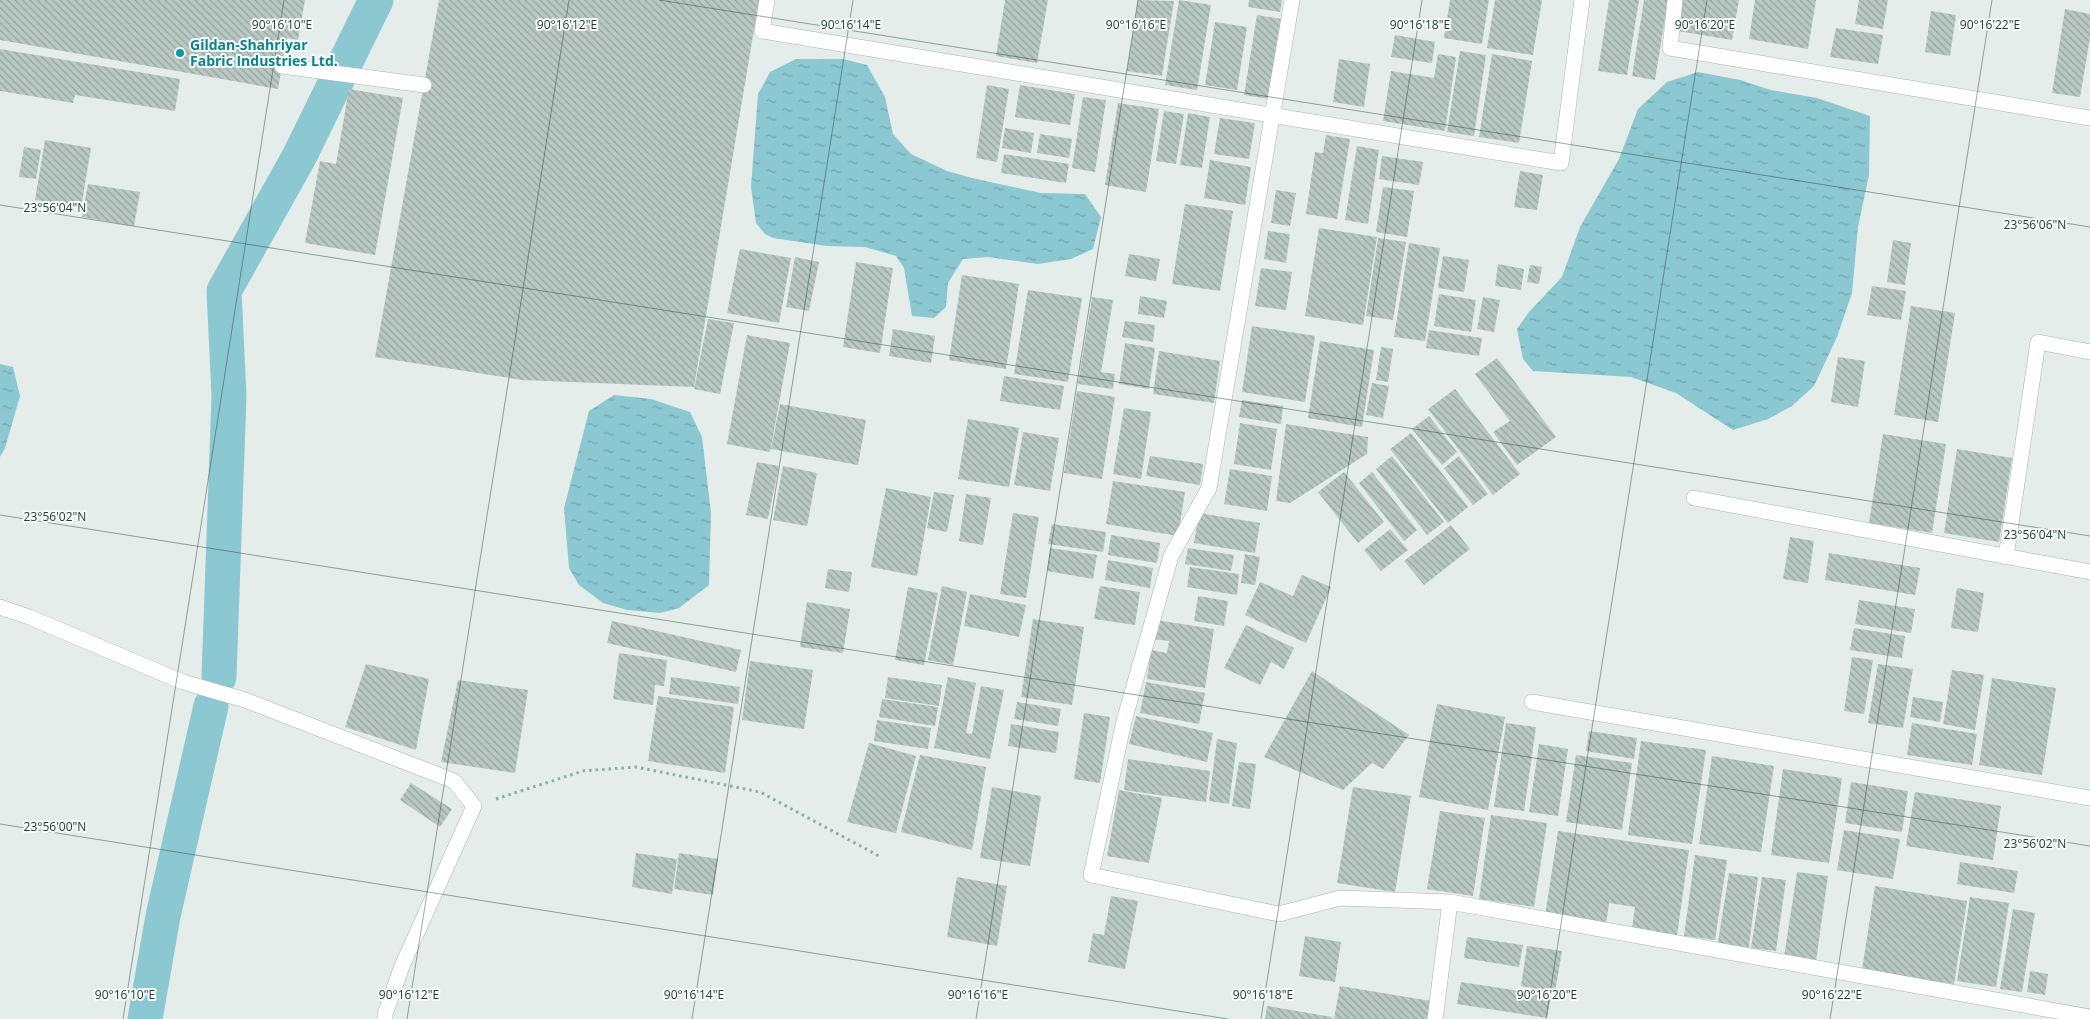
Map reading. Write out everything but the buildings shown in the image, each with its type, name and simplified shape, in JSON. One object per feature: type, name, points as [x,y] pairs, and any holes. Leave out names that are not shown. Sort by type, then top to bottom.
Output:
[{"type":"street","points":[[767,0],[762,31],[1561,164],[1582,0]]},
{"type":"street","points":[[1292,0],[1210,488],[1171,556],[1124,721],[1091,875],[1279,914],[1340,898],[1450,902],[2090,1017]]},
{"type":"street","points":[[1675,0],[1670,48],[2090,118]]},
{"type":"street","points":[[282,66],[424,85]]},
{"type":"street","points":[[2006,557],[2038,342],[2090,352]]},
{"type":"street","points":[[1694,498],[2090,572]]},
{"type":"street","points":[[0,607],[29,617],[183,682],[245,700],[454,781],[474,806],[402,966],[385,1014],[386,1019]]},
{"type":"street","points":[[1532,702],[2090,798]]},
{"type":"street","points":[[1435,1019],[1450,902]]},
{"type":"path","points":[[474,806],[583,771],[636,767],[760,792],[879,856]]},
{"type":"water","points":[[796,59],[843,59],[867,65],[885,97],[893,134],[911,154],[947,171],[1041,193],[1085,194],[1101,217],[1093,249],[1071,259],[1038,264],[988,257],[963,259],[948,283],[946,307],[934,318],[912,316],[904,268],[896,256],[865,247],[827,246],[773,238],[765,234],[756,223],[751,187],[758,94],[770,72]]},
{"type":"water","points":[[1698,72],[1740,80],[1771,90],[1817,98],[1870,116],[1869,175],[1858,227],[1852,293],[1837,337],[1814,386],[1792,406],[1768,419],[1733,430],[1676,393],[1631,377],[1533,371],[1523,359],[1517,329],[1529,312],[1562,277],[1580,227],[1619,159],[1638,109],[1667,82]]},
{"type":"water","points":[[0,364],[13,367],[20,396],[5,448],[0,457]]},
{"type":"water","points":[[614,395],[651,399],[690,412],[702,437],[711,513],[709,585],[679,608],[660,613],[627,610],[603,603],[579,585],[569,568],[564,508],[589,411]]},
{"type":"waterway","points":[[219,677],[229,396],[224,291],[299,157],[376,0]]},
{"type":"waterway","points":[[145,1019],[163,916],[211,706]]},
{"type":"place","name":"Gildan-Shahriyar Fabric Industries Ltd.","points":[[180,53]]}]
